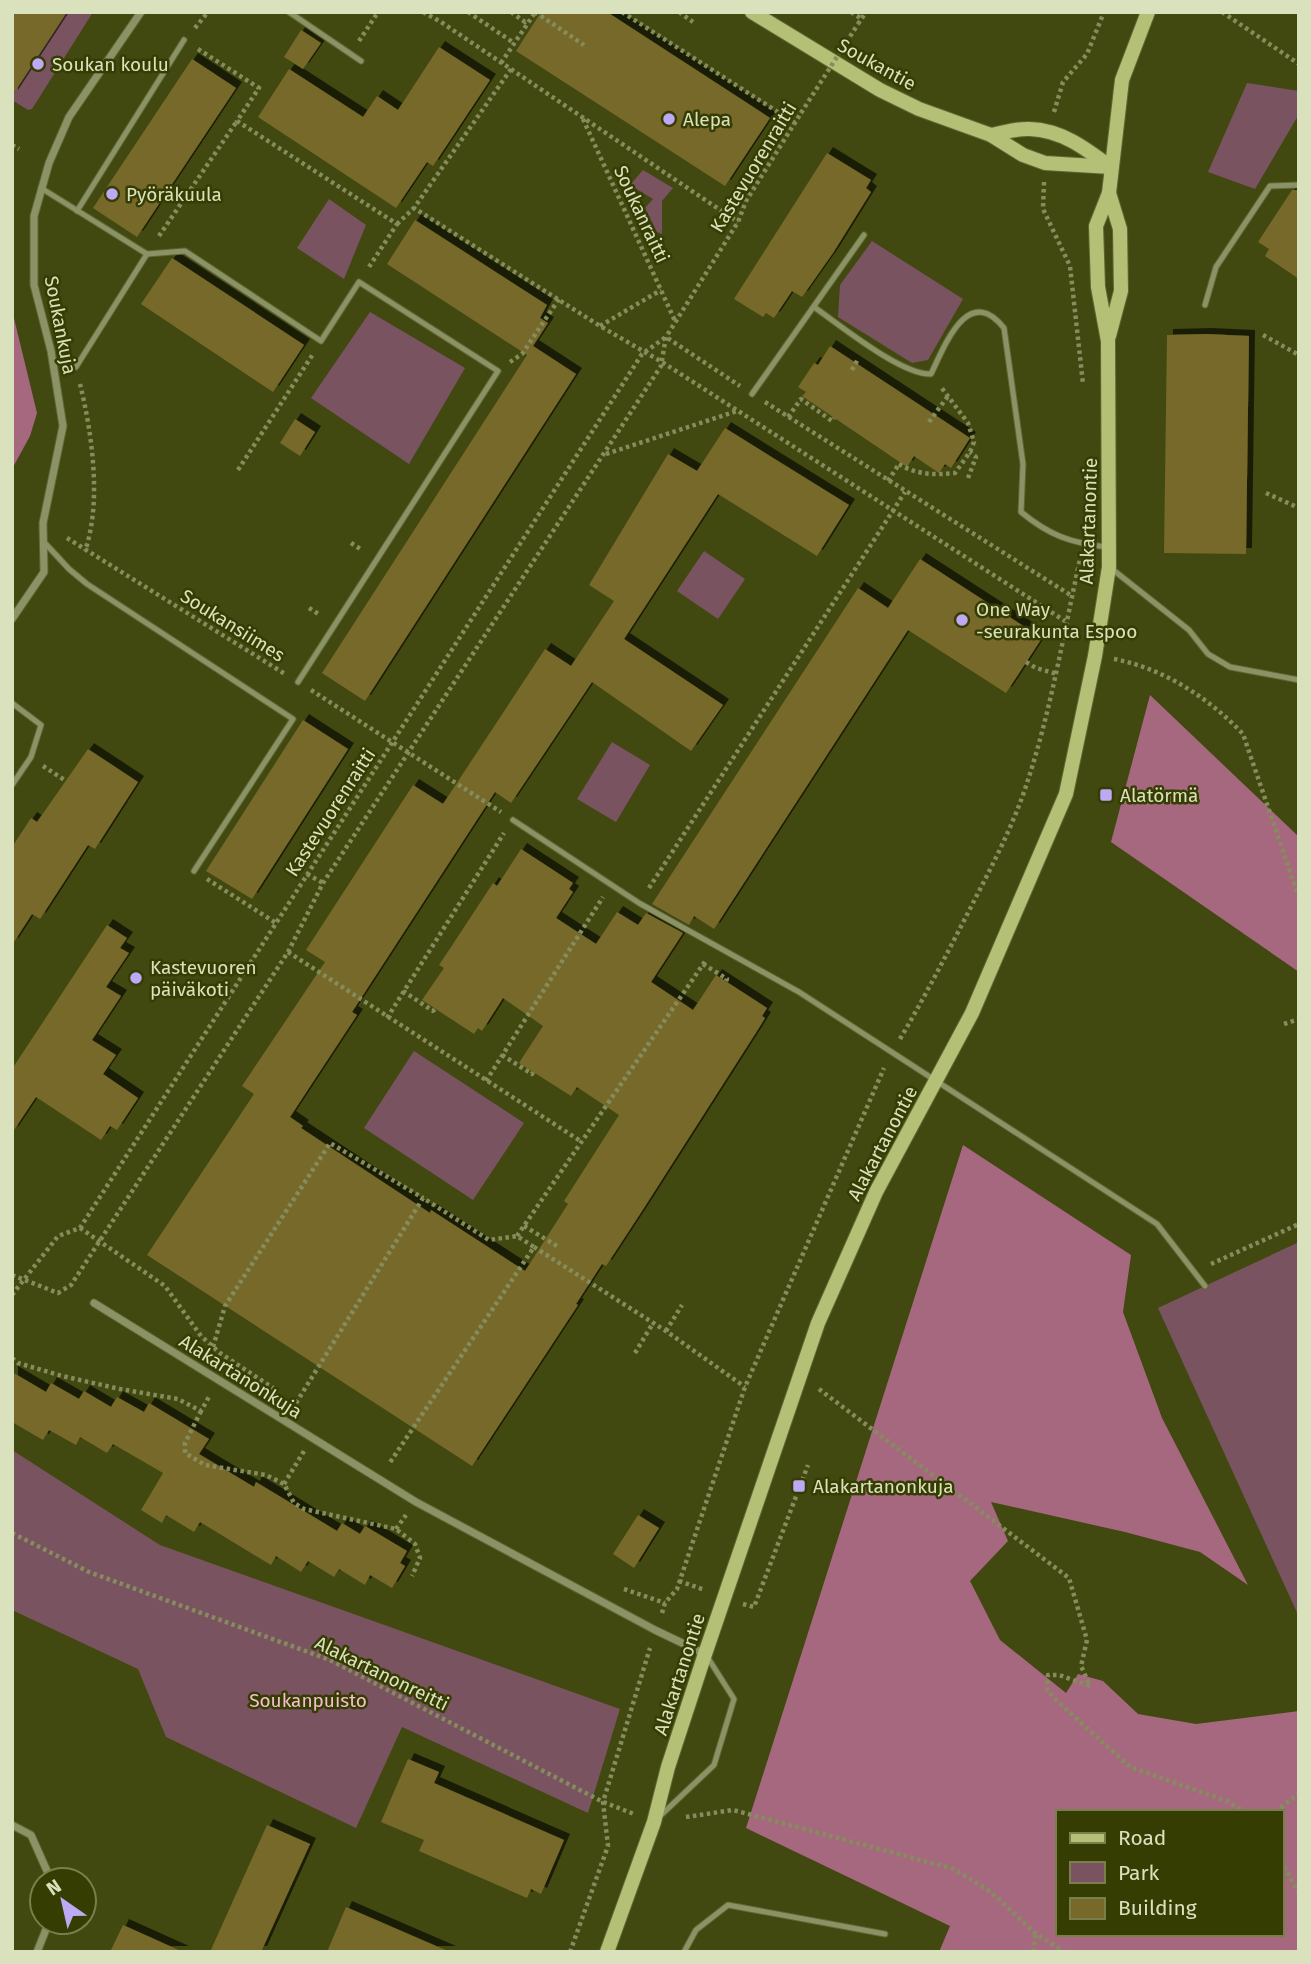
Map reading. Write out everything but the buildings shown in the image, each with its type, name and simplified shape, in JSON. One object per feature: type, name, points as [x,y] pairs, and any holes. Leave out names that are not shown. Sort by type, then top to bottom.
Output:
[{"type":"street","name":"Soukankuja","points":[[12,619],[44,572],[43,523],[62,426],[51,351],[34,285],[34,216],[49,163],[69,117],[141,12]]},
{"type":"street","name":"Soukantie","points":[[752,12],[880,90],[919,109],[991,135],[1023,155],[1045,163],[1111,167]]},
{"type":"street","name":"Alakartanontie","points":[[607,1952],[654,1822],[668,1767],[705,1654],[818,1323],[876,1192],[972,1013],[1066,794],[1095,656],[1109,568],[1108,341],[1098,287],[1096,226],[1109,193],[1122,80],[1148,12]]},
{"type":"street","name":"Soukantie","points":[[991,135],[1028,129],[1048,132],[1074,140],[1111,167]]},
{"type":"street","name":"Alakartanontie","points":[[1108,341],[1121,291],[1120,229],[1109,193]]},
{"type":"street","name":"Alakartanonkuja","points":[[93,1303],[378,1480],[655,1630],[705,1654]]},
{"type":"street","points":[[12,1825],[31,1835],[45,1866]]},
{"type":"lane","points":[[289,12],[361,61]]},
{"type":"lane","points":[[77,211],[184,40]]},
{"type":"lane","points":[[1205,305],[1216,267],[1270,186],[1299,185]]},
{"type":"lane","points":[[41,188],[147,254],[185,251],[321,341],[359,282],[498,371],[298,682]]},
{"type":"lane","points":[[752,394],[864,235]]},
{"type":"lane","points":[[76,367],[147,254]]},
{"type":"lane","points":[[814,307],[902,367],[921,374],[931,374],[952,330],[965,316],[984,313],[996,318],[1004,328],[1023,464],[1021,512],[1044,530],[1083,544],[1110,547]]},
{"type":"lane","points":[[43,541],[87,584],[293,719],[194,872]]},
{"type":"lane","points":[[1109,568],[1189,630],[1208,654],[1230,667],[1299,680]]},
{"type":"lane","points":[[12,703],[41,725],[31,757],[12,785]]},
{"type":"lane","points":[[513,820],[639,903],[799,992],[1157,1224],[1205,1286]]},
{"type":"lane","points":[[654,1822],[714,1765],[734,1699],[705,1654]]},
{"type":"lane","points":[[684,1952],[696,1930],[728,1905],[885,1934]]},
{"type":"path","points":[[368,27],[378,12]]},
{"type":"path","name":"Soukanraitti","points":[[423,12],[738,222]]},
{"type":"path","points":[[468,12],[514,43]]},
{"type":"path","points":[[510,12],[526,25]]},
{"type":"path","points":[[510,12],[525,22],[533,12]]},
{"type":"path","points":[[501,63],[533,12]]},
{"type":"path","points":[[533,12],[584,45]]},
{"type":"path","points":[[622,12],[795,123]]},
{"type":"path","points":[[678,12],[693,22]]},
{"type":"path","points":[[851,12],[860,21]]},
{"type":"path","name":"Kastevuorenraitti","points":[[12,1295],[58,1236],[79,1228],[642,354],[666,337],[676,322],[738,222],[746,201],[866,12]]},
{"type":"path","points":[[1048,132],[1063,82],[1087,54],[1104,12]]},
{"type":"path","points":[[1222,12],[1299,64]]},
{"type":"path","points":[[147,254],[258,88],[184,40]]},
{"type":"path","points":[[359,282],[397,223],[414,208],[510,69]]},
{"type":"path","name":"Soukanraitti","points":[[582,118],[676,322]]},
{"type":"path","points":[[237,121],[397,223]]},
{"type":"path","points":[[12,145],[19,149]]},
{"type":"path","points":[[1045,163],[1043,209],[1070,266],[1084,388]]},
{"type":"path","points":[[414,208],[600,326],[662,362],[1065,621]]},
{"type":"path","points":[[600,326],[661,290]]},
{"type":"path","points":[[498,371],[522,354],[559,299]]},
{"type":"path","points":[[1263,335],[1299,355]]},
{"type":"path","points":[[666,337],[905,492],[1072,596]]},
{"type":"path","name":"Kastevuorenraitti","points":[[24,1279],[58,1293],[71,1285],[97,1241],[288,952],[323,883],[605,454],[662,362],[666,337]]},
{"type":"path","points":[[238,470],[321,341]]},
{"type":"path","points":[[69,569],[86,550],[94,496],[89,422],[76,367]]},
{"type":"path","points":[[888,481],[900,463],[910,471],[934,475],[954,473],[970,453],[974,442],[968,423],[931,374]]},
{"type":"path","points":[[605,454],[737,410],[752,394]]},
{"type":"path","points":[[929,422],[948,396]]},
{"type":"path","points":[[788,417],[801,399],[832,421],[834,418]]},
{"type":"path","points":[[968,478],[976,457],[970,453]]},
{"type":"path","points":[[639,903],[905,492]]},
{"type":"path","points":[[1266,493],[1299,508]]},
{"type":"path","name":"Soukansiimes","points":[[43,523],[392,740],[513,820]]},
{"type":"path","points":[[570,1952],[608,1846],[603,1802],[655,1630],[665,1603],[677,1589],[745,1387],[892,1052],[930,988],[998,852],[1024,792],[1057,674],[1065,621],[1083,544]]},
{"type":"path","points":[[1026,662],[1057,674]]},
{"type":"path","points":[[1138,663],[1176,682],[1226,717],[1243,734],[1299,898]]},
{"type":"path","points":[[31,757],[66,781]]},
{"type":"path","points":[[387,1018],[513,820]]},
{"type":"path","points":[[194,872],[276,923]]},
{"type":"path","points":[[307,874],[323,883]]},
{"type":"path","points":[[486,1081],[611,885]]},
{"type":"path","points":[[517,1236],[716,945]]},
{"type":"path","points":[[288,952],[582,1142]]},
{"type":"path","points":[[703,964],[727,979],[726,981]]},
{"type":"path","points":[[403,991],[433,1011],[435,1009]]},
{"type":"path","points":[[1284,1024],[1299,1019]]},
{"type":"path","points":[[502,1055],[532,1074],[533,1072]]},
{"type":"path","points":[[213,1347],[225,1306],[330,1143],[489,1240],[517,1236],[666,1331],[745,1387]]},
{"type":"path","points":[[296,1403],[423,1198]]},
{"type":"path","points":[[1194,1272],[1299,1224]]},
{"type":"path","points":[[524,1226],[558,1245]]},
{"type":"path","points":[[79,1228],[165,1286],[201,1336],[213,1347],[307,1410]]},
{"type":"path","points":[[378,1480],[534,1247]]},
{"type":"path","points":[[12,1275],[24,1279]]},
{"type":"path","points":[[666,1331],[682,1305]]},
{"type":"path","points":[[635,1353],[653,1323]]},
{"type":"path","points":[[12,1358],[18,1363],[62,1376],[178,1399],[201,1411]]},
{"type":"path","points":[[800,1376],[887,1438],[1069,1578],[1087,1640],[1081,1666],[1090,1686],[1059,1675],[1048,1675],[1047,1690],[1056,1700],[1130,1767],[1227,1801],[1242,1810]]},
{"type":"path","points":[[219,1380],[185,1443],[186,1453],[205,1465],[266,1475],[284,1484],[294,1503],[304,1509],[396,1529],[415,1544],[420,1558],[412,1576]]},
{"type":"path","points":[[284,1484],[312,1438]]},
{"type":"path","points":[[390,1462],[401,1469]]},
{"type":"path","name":"Alakartanonreitti","points":[[12,1533],[89,1572],[330,1660],[603,1802],[654,1822]]},
{"type":"path","points":[[619,1588],[665,1603]]},
{"type":"path","points":[[1278,1810],[1299,1793]]},
{"type":"path","points":[[654,1822],[733,1810],[954,1869],[991,1892],[1036,1934],[1065,1952]]},
{"type":"path","points":[[1283,1864],[1299,1894]]},
{"type":"path","points":[[1033,1952],[1036,1934]]},
{"type":"green space","points":[[67,12],[93,12],[32,109],[28,110],[12,100],[12,96]]},
{"type":"green space","points":[[1247,83],[1299,91],[1299,114],[1255,189],[1208,172]]},
{"type":"green space","points":[[643,170],[673,188],[662,201],[662,234],[657,232],[645,208],[653,199],[630,185]]},
{"type":"green space","points":[[329,199],[366,225],[344,279],[297,248]]},
{"type":"green space","points":[[872,241],[963,299],[928,360],[912,363],[838,317],[840,285]]},
{"type":"green space","points":[[370,312],[465,368],[409,464],[311,398]]},
{"type":"green space","points":[[704,551],[745,579],[718,619],[677,591]]},
{"type":"green space","points":[[612,742],[650,765],[616,822],[577,799]]},
{"type":"green space","points":[[414,1051],[524,1123],[473,1200],[364,1128]]},
{"type":"green space","points":[[1299,1242],[1299,1617],[1158,1308]]},
{"type":"green space","name":"Soukanpuisto","points":[[12,1450],[160,1545],[620,1709],[588,1813],[402,1727],[356,1828],[166,1737],[138,1669],[12,1610]]},
{"type":"shaded area","points":[[12,310],[37,413],[30,436],[12,469]]},
{"type":"shaded area","points":[[1150,695],[1299,837],[1299,972],[1111,842]]},
{"type":"shaded area","points":[[963,1145],[1131,1255],[1123,1312],[1162,1418],[1248,1585],[1200,1552],[991,1502],[1008,1541],[970,1581],[1000,1640],[1066,1693],[1078,1674],[1103,1681],[1138,1714],[1196,1724],[1299,1711],[1299,1952],[939,1952],[950,1926],[746,1828]]},
{"type":"place","name":"Soukan koulu","points":[[38,64]]},
{"type":"place","name":"Alepa","points":[[669,119]]},
{"type":"place","name":"Pyöräkuula","points":[[112,194]]},
{"type":"place","name":"One Way -seurakunta Espoo","points":[[962,620]]},
{"type":"place","name":"Alatörmä","points":[[1106,795]]},
{"type":"place","name":"Kastevuoren päiväkoti","points":[[136,978]]},
{"type":"place","name":"Alakartanonkuja","points":[[799,1486]]}]
